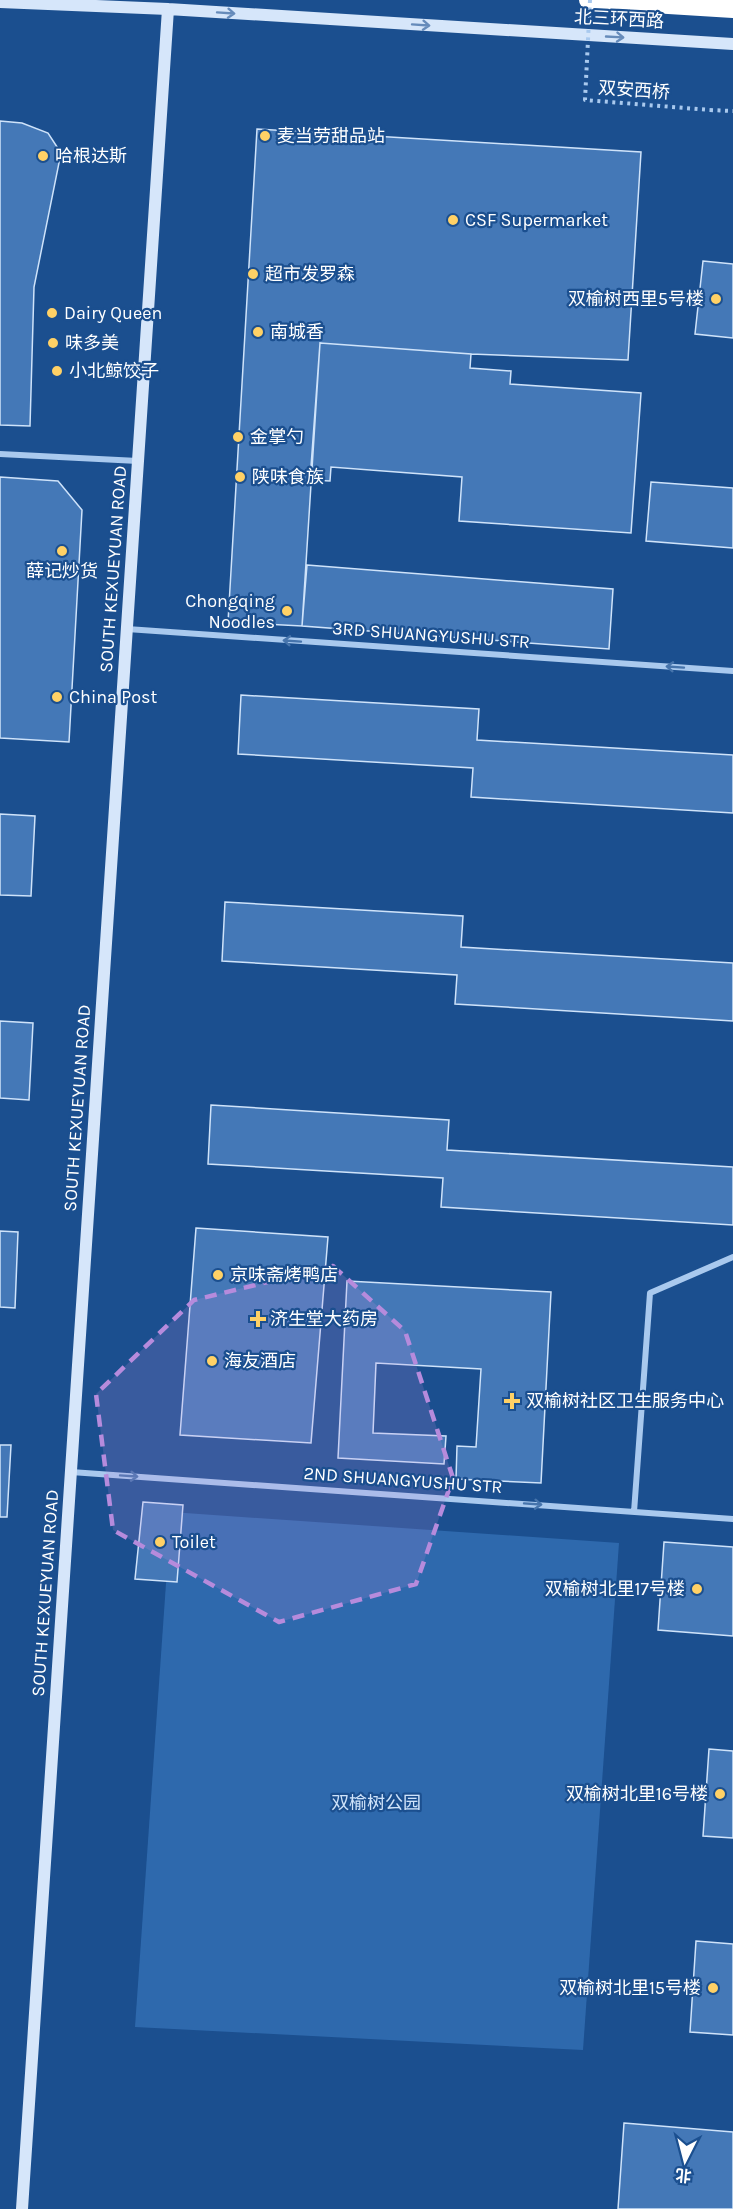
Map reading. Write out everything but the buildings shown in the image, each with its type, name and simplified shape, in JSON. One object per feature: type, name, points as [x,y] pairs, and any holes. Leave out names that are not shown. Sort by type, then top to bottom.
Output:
[{"type":"highway","points":[[589,0],[733,9]]},
{"type":"street","name":"北三环西路","points":[[0,2],[168,9],[733,44]]},
{"type":"street","name":"SOUTH KEXUEYUAN ROAD","points":[[22,2209],[168,9]]},
{"type":"street","points":[[0,454],[138,461]]},
{"type":"street","name":"3RD SHUANGYUSHU STR","points":[[127,630],[733,671]]},
{"type":"street","points":[[634,1512],[650,1293],[733,1257]]},
{"type":"street","name":"2ND SHUANGYUSHU STR","points":[[71,1472],[733,1519]]},
{"type":"path","name":"双安西桥","points":[[589,0],[585,100],[733,111]]},
{"type":"highlighted area","points":[[333,1266],[405,1331],[453,1478],[416,1584],[279,1622],[113,1530],[96,1394],[194,1300]]},
{"type":"green space","name":"双榆树公园","points":[[171,1512],[619,1543],[583,2050],[135,2027]]},
{"type":"place","name":"麦当劳甜品站","points":[[265,136]]},
{"type":"place","name":"哈根达斯","points":[[43,156]]},
{"type":"place","name":"CSF Supermarket","points":[[453,220]]},
{"type":"place","name":"超市发罗森","points":[[253,274]]},
{"type":"place","name":"双榆树西里5号楼","points":[[716,299]]},
{"type":"place","name":"Dairy Queen","points":[[52,313]]},
{"type":"place","name":"南城香","points":[[258,332]]},
{"type":"place","name":"味多美","points":[[53,343]]},
{"type":"place","name":"小北鲸饺子","points":[[57,371]]},
{"type":"place","name":"金掌勺","points":[[238,437]]},
{"type":"place","name":"陕味食族","points":[[240,477]]},
{"type":"place","name":"薛记炒货","points":[[62,551]]},
{"type":"place","name":"Chongqing Noodles","points":[[287,611]]},
{"type":"place","name":"China Post","points":[[57,697]]},
{"type":"place","name":"京味斋烤鸭店","points":[[218,1275]]},
{"type":"place","name":"济生堂大药房","points":[[258,1319]]},
{"type":"place","name":"海友酒店","points":[[212,1361]]},
{"type":"place","name":"双榆树社区卫生服务中心","points":[[512,1401]]},
{"type":"place","name":"Toilet","points":[[160,1542]]},
{"type":"place","name":"双榆树北里17号楼","points":[[697,1589]]},
{"type":"place","name":"双榆树北里16号楼","points":[[720,1794]]},
{"type":"place","name":"双榆树北里15号楼","points":[[713,1988]]}]
